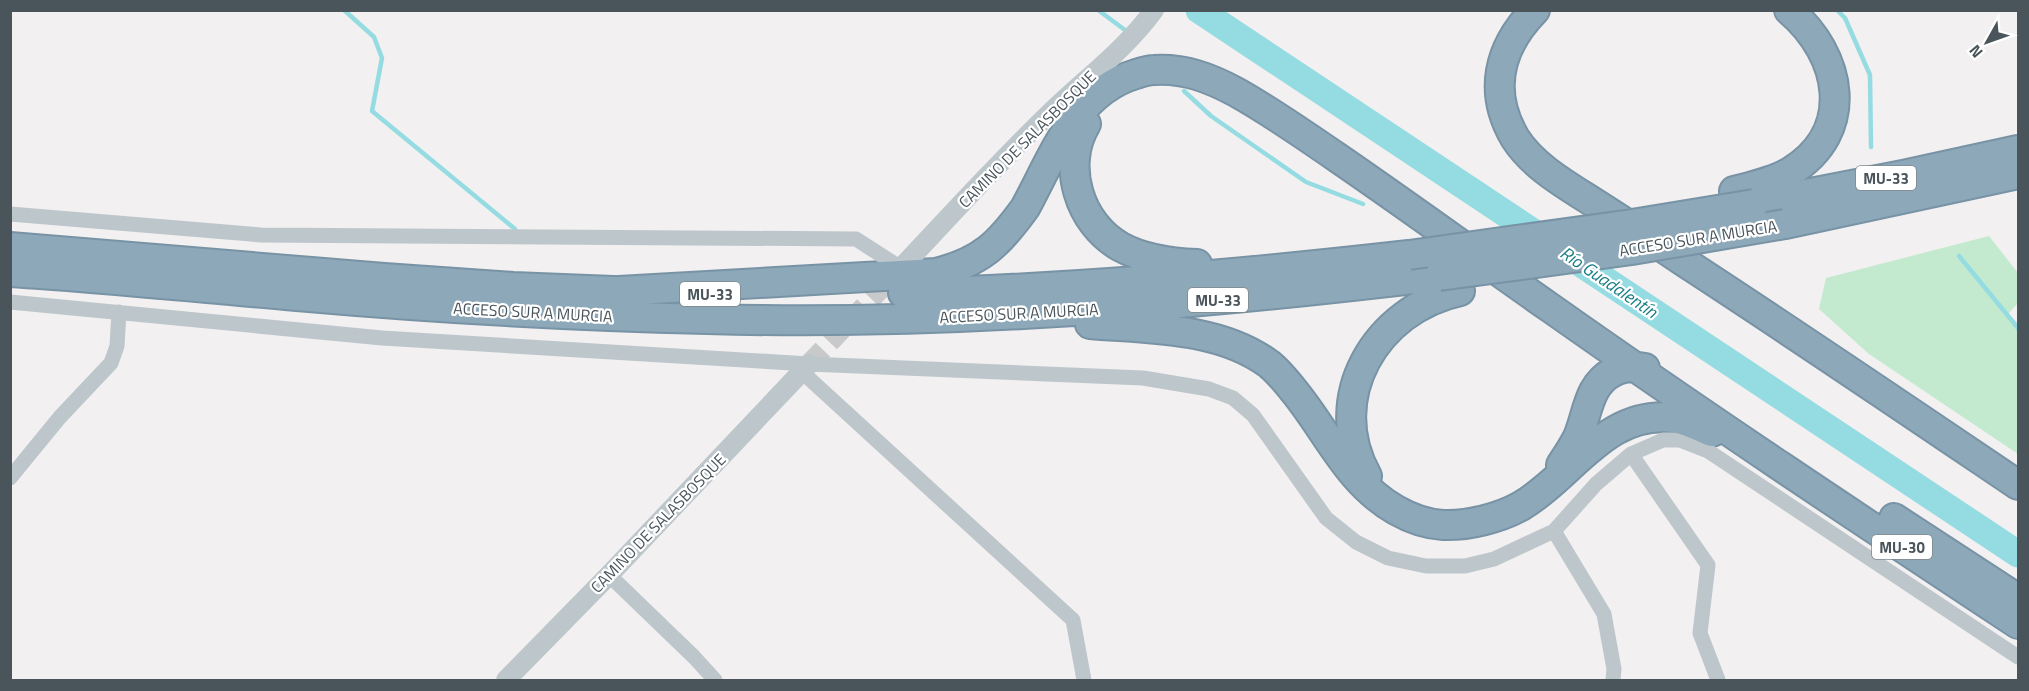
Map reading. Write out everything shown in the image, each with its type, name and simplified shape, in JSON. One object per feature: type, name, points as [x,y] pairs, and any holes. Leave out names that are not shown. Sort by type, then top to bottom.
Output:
[{"type":"highway","points":[[1535,10],[1523,23],[1505,53],[1499,79],[1499,97],[1503,112],[1517,140],[1528,155],[1586,198],[1742,299],[2019,485]]},
{"type":"highway","points":[[1744,197],[1761,184],[1791,171],[1815,151],[1830,122],[1834,104],[1831,68],[1824,51],[1789,10]]},
{"type":"highway","points":[[1152,69],[1107,96],[1082,130],[1075,159],[1077,187],[1090,217],[1100,230],[1122,248],[1138,254],[1181,263],[1334,263]]},
{"type":"highway","points":[[620,291],[936,273],[970,263],[994,244],[1016,220],[1025,208],[1071,124],[1105,87],[1119,79],[1152,69],[1189,72],[1236,92],[1790,462]]},
{"type":"highway","name":"ACCESO SUR A MURCIA","points":[[10,247],[384,278],[513,287],[620,291],[759,295],[914,293],[1074,286],[1334,263],[1515,241],[1744,197],[1892,177],[2019,150]]},
{"type":"highway","name":"ACCESO SUR A MURCIA","points":[[10,272],[381,303],[597,315],[760,320],[996,316],[1449,283],[1632,249],[1785,224],[2019,174]]},
{"type":"highway","points":[[1400,200],[1633,366],[1655,371],[1790,462]]},
{"type":"highway","points":[[1401,513],[1371,482],[1354,448],[1351,417],[1356,387],[1370,354],[1382,336],[1397,322],[1426,302],[1446,294],[1449,283]]},
{"type":"highway","points":[[996,316],[1202,335],[1238,347],[1270,365],[1284,379],[1354,476],[1373,494],[1401,513],[1427,523],[1444,525],[1477,521],[1520,506],[1539,493],[1605,435],[1630,423],[1652,419],[1674,418],[1790,462]]},
{"type":"highway","points":[[1539,493],[1562,464],[1574,444],[1596,387],[1609,374],[1633,366]]},
{"type":"highway","name":"MU-30","points":[[1790,462],[2019,599]]},
{"type":"highway","name":"MU-30","points":[[1790,462],[2019,624]]},
{"type":"street","name":"CAMINO DE SALASBOSQUE","points":[[901,268],[1032,130],[1075,88],[1129,42],[1152,13]]},
{"type":"street","points":[[10,214],[261,235],[855,239],[901,268]]},
{"type":"street","points":[[10,302],[382,338],[806,368],[1143,378],[1209,388],[1233,398],[1253,415],[1326,518],[1356,542],[1388,558],[1426,566],[1465,566],[1494,559],[1554,531],[1596,484],[1631,453],[1663,440],[1680,440],[1708,451],[2019,657]]},
{"type":"street","points":[[10,478],[60,417],[111,363],[117,346],[120,312]]},
{"type":"street","name":"CAMINO DE SALASBOSQUE","points":[[506,681],[806,368]]},
{"type":"street","points":[[806,368],[1073,620],[1083,681]]},
{"type":"street","points":[[1631,453],[1708,565],[1700,633],[1718,681]]},
{"type":"street","points":[[1554,531],[1604,614],[1614,669],[1613,681]]},
{"type":"street","points":[[609,575],[694,657],[715,681]]},
{"type":"green space","points":[[1989,236],[2018,273],[2018,303],[2007,315],[2018,327],[2018,454],[1869,354],[1819,309],[1826,278]]},
{"type":"waterway","points":[[344,10],[374,37],[382,58],[372,111],[515,229]]},
{"type":"waterway","points":[[1098,10],[1125,30]]},
{"type":"waterway","name":"Río Guadalentín","points":[[1199,10],[2018,554]]},
{"type":"waterway","points":[[1837,10],[1845,18],[1870,75],[1871,147]]},
{"type":"waterway","points":[[1184,91],[1211,116],[1306,182],[1363,204]]},
{"type":"waterway","points":[[1959,256],[2018,328]]},
{"type":"tunnel","points":[[809,364],[897,272]]}]
